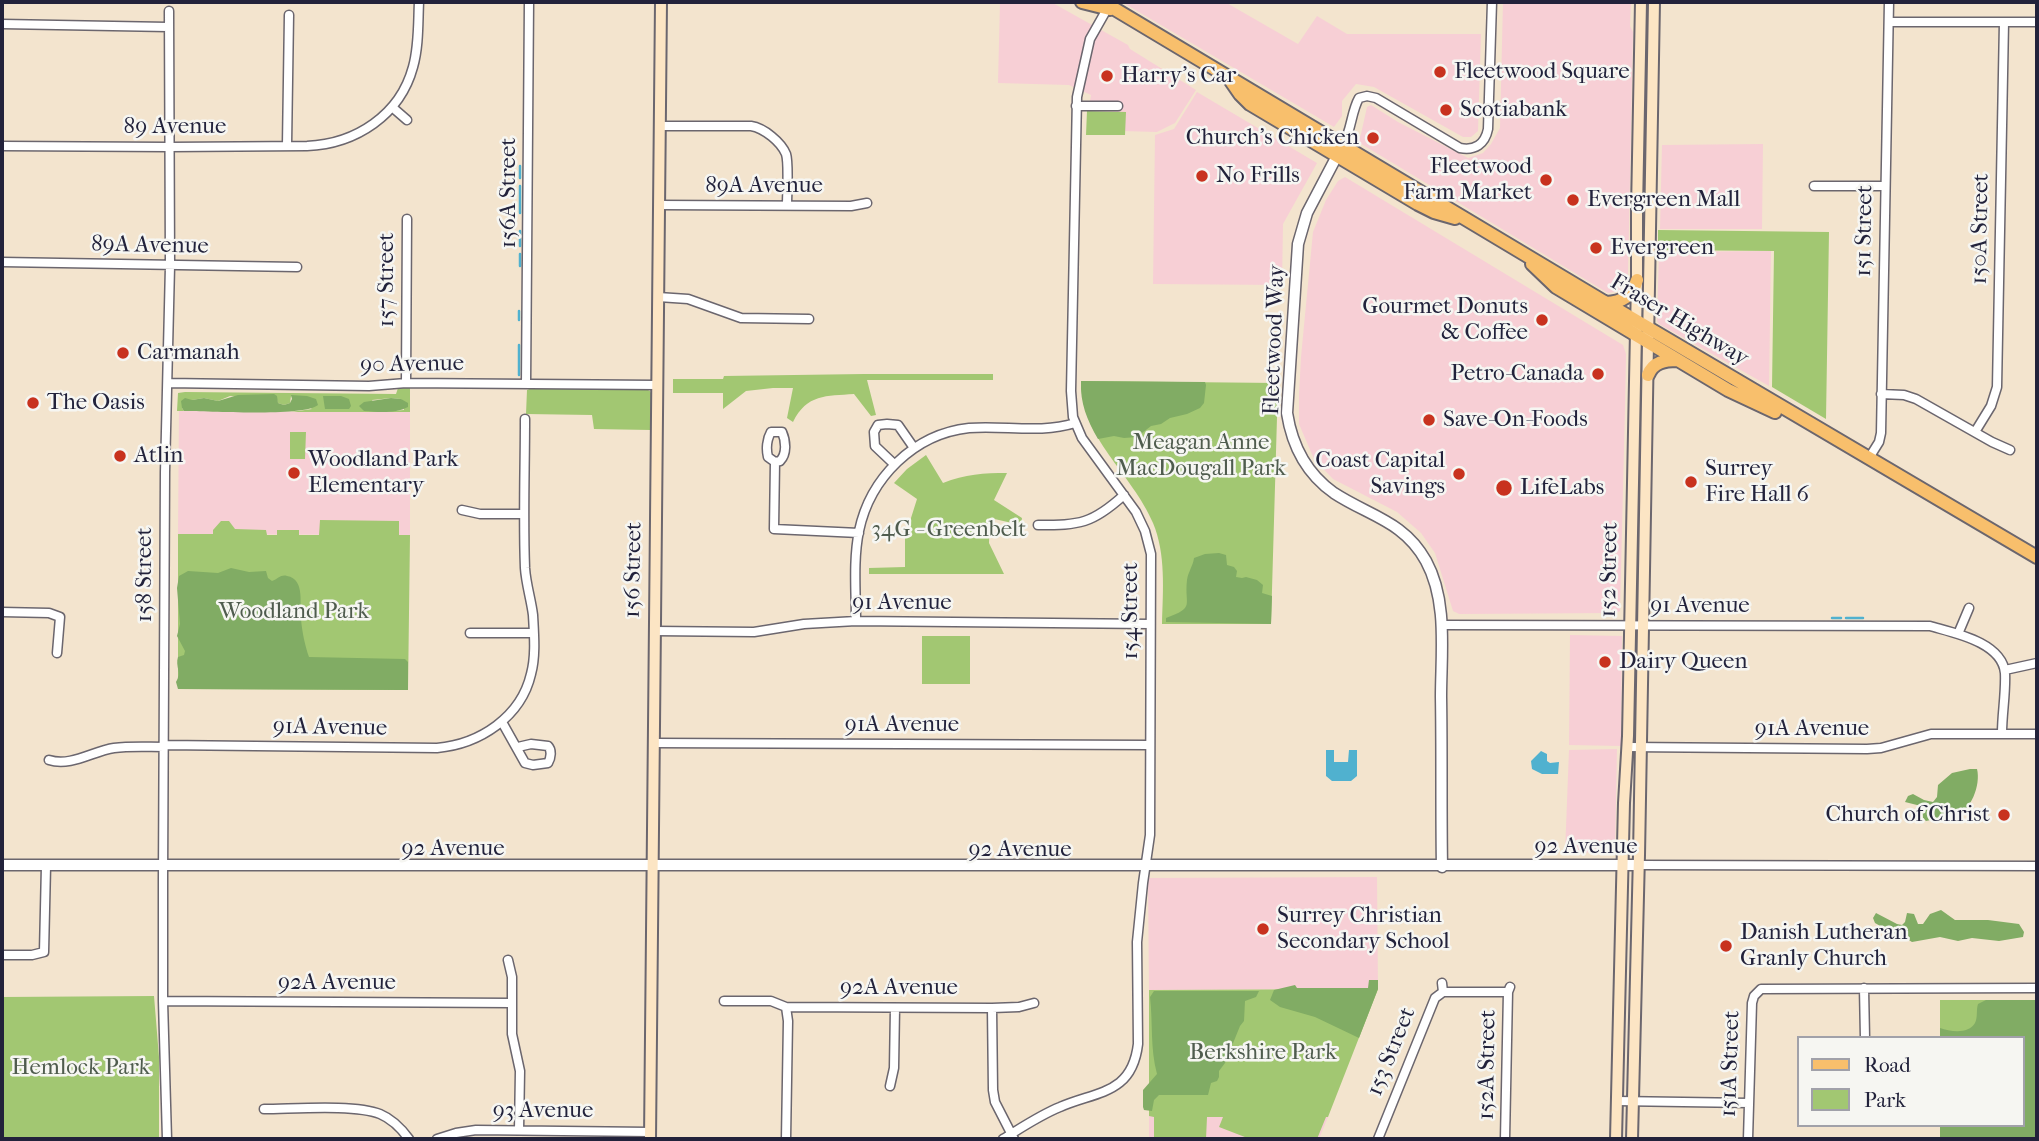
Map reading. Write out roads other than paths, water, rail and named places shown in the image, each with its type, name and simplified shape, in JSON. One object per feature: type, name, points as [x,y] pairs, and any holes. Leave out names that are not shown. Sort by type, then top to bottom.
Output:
[{"type":"main road","name":"156 Street","points":[[650,1136],[661,2]]},
{"type":"main road","name":"Fraser Highway","points":[[1082,2],[1110,7],[1226,75],[1340,151],[1474,223],[2037,557]]},
{"type":"main road","name":"152 Street","points":[[1616,1139],[1628,747],[1641,2]]},
{"type":"main road","name":"152 Street","points":[[1632,1139],[1650,328],[1654,2]]},
{"type":"main road","name":"Fraser Highway","points":[[1519,251],[1553,285],[1728,390],[1787,419],[1827,433]]},
{"type":"main road","points":[[1606,303],[1627,297],[1633,292],[1637,281]]},
{"type":"main road","points":[[1648,375],[1650,370],[1660,363],[1677,359]]},
{"type":"main road","points":[[1633,494],[1646,494]]},
{"type":"street","points":[[407,120],[392,107],[414,67],[419,2]]},
{"type":"street","name":"156A Street","points":[[526,384],[529,2]]},
{"type":"street","name":"Fleetwood Way","points":[[1442,867],[1442,625],[1433,577],[1418,548],[1395,525],[1343,498],[1321,482],[1303,459],[1290,429],[1287,402],[1298,244],[1307,213],[1350,133],[1359,98],[1376,98],[1460,148],[1474,148],[1483,142],[1488,129],[1492,2]]},
{"type":"street","name":"151 Street","points":[[1869,458],[1880,438],[1889,2]]},
{"type":"street","name":"154 Street","points":[[1009,1138],[1060,1106],[1104,1093],[1122,1081],[1134,1059],[1138,1044],[1137,942],[1150,835],[1151,562],[1141,521],[1086,445],[1075,423],[1071,391],[1076,106],[1090,39],[1110,7]]},
{"type":"street","name":"158 Street","points":[[167,1139],[163,867],[170,266],[169,11]]},
{"type":"street","points":[[287,145],[289,15]]},
{"type":"street","points":[[1889,22],[2037,22]]},
{"type":"street","name":"150A Street","points":[[1975,432],[1992,406],[1997,387],[2004,22]]},
{"type":"street","points":[[2,24],[168,27]]},
{"type":"street","points":[[1076,106],[1118,106]]},
{"type":"street","name":"89 Avenue","points":[[2,146],[329,144],[347,139],[371,126],[392,107]]},
{"type":"street","points":[[660,125],[760,128],[787,155],[787,205]]},
{"type":"street","points":[[1814,186],[1885,186]]},
{"type":"street","name":"89A Avenue","points":[[660,205],[851,206],[867,203]]},
{"type":"street","name":"157 Street","points":[[406,383],[407,219]]},
{"type":"street","name":"89A Avenue","points":[[2,262],[297,267]]},
{"type":"street","points":[[658,297],[688,299],[741,318],[809,319]]},
{"type":"street","name":"90 Avenue","points":[[167,383],[369,386],[406,383],[657,385]]},
{"type":"street","points":[[1881,394],[1904,395],[1916,399],[2010,450]]},
{"type":"street","points":[[518,747],[502,722],[520,700],[529,683],[533,665],[533,615],[525,570],[525,419]]},
{"type":"street","points":[[856,621],[859,533],[877,485],[894,464],[914,448],[937,436],[963,429],[1050,428],[1075,423]]},
{"type":"street","points":[[894,464],[875,446],[874,432],[878,425],[898,425],[914,448]]},
{"type":"street","points":[[775,462],[774,529],[859,533]]},
{"type":"street","points":[[1038,525],[1074,525],[1088,521],[1124,495]]},
{"type":"street","points":[[462,510],[524,514]]},
{"type":"street","points":[[1969,608],[1958,634],[1985,644],[1997,656],[2005,670],[2002,733]]},
{"type":"street","points":[[2,612],[49,613],[60,617],[57,653]]},
{"type":"street","name":"91 Avenue","points":[[655,631],[754,632],[804,624],[856,621],[1150,624]]},
{"type":"street","name":"91 Avenue","points":[[1442,625],[1930,626],[1958,634]]},
{"type":"street","points":[[470,633],[533,633]]},
{"type":"street","points":[[2005,670],[2037,663]]},
{"type":"street","name":"91A Avenue","points":[[49,760],[69,761],[118,747],[437,748],[476,738],[502,722]]},
{"type":"street","name":"91A Avenue","points":[[1628,747],[1873,749],[1926,734],[2037,734]]},
{"type":"street","name":"91A Avenue","points":[[653,743],[1150,745]]},
{"type":"street","name":"92 Avenue","points":[[2,865],[652,869],[2037,866]]},
{"type":"street","points":[[2,955],[32,955],[44,952],[46,866]]},
{"type":"street","points":[[508,960],[512,977],[512,1034],[520,1071],[519,1130]]},
{"type":"street","name":"153 Street","points":[[1378,1139],[1435,998],[1442,987],[1509,989]]},
{"type":"street","name":"151A Street","points":[[1748,1139],[1752,1003],[1758,992],[1768,988],[1864,988]]},
{"type":"street","points":[[1865,1036],[1864,988],[2037,988]]},
{"type":"street","name":"152A Street","points":[[1505,1139],[1509,989]]},
{"type":"street","name":"92A Avenue","points":[[163,1001],[512,1003]]},
{"type":"street","name":"92A Avenue","points":[[724,1001],[771,1001],[786,1007],[895,1008],[992,1008],[1019,1007],[1034,1003]]},
{"type":"street","points":[[786,1007],[786,1139]]},
{"type":"street","points":[[890,1086],[894,1068],[895,1008]]},
{"type":"street","points":[[992,1008],[993,1090],[1009,1138]]},
{"type":"street","points":[[1617,1101],[1749,1103]]},
{"type":"street","points":[[264,1109],[370,1111],[392,1121],[409,1139]]},
{"type":"street","name":"93 Avenue","points":[[437,1139],[469,1130],[650,1136]]},
{"type":"water","points":[[1326,750],[1334,750],[1334,762],[1348,762],[1349,750],[1357,750],[1357,776],[1351,781],[1332,781],[1326,776]]},
{"type":"water","points":[[1541,751],[1547,754],[1547,761],[1550,763],[1559,762],[1558,774],[1542,774],[1532,769],[1531,761]]},
{"type":"waterway","points":[[520,166],[520,178]]},
{"type":"waterway","points":[[520,186],[520,213]]},
{"type":"waterway","points":[[520,231],[520,246]]},
{"type":"waterway","points":[[520,254],[520,266]]},
{"type":"waterway","points":[[519,311],[519,320]]},
{"type":"waterway","points":[[519,345],[519,375]]},
{"type":"waterway","points":[[1832,618],[1841,618]]},
{"type":"waterway","points":[[1846,618],[1863,618]]},
{"type":"place","name":"Fleetwood Square","points":[[1440,72]]},
{"type":"place","name":"Harry's Car","points":[[1107,76]]},
{"type":"place","name":"Scotiabank","points":[[1446,110]]},
{"type":"place","name":"Church's Chicken","points":[[1373,138]]},
{"type":"place","name":"No Frills","points":[[1202,176]]},
{"type":"place","name":"Fleetwood Farm Market","points":[[1546,180]]},
{"type":"place","name":"Evergreen Mall","points":[[1573,200]]},
{"type":"place","name":"Evergreen","points":[[1596,248]]},
{"type":"place","name":"Gourmet Donuts & Coffee","points":[[1542,320]]},
{"type":"place","name":"Carmanah","points":[[123,353]]},
{"type":"place","name":"Petro-Canada","points":[[1598,374]]},
{"type":"place","name":"The Oasis","points":[[33,403]]},
{"type":"place","name":"Save-On-Foods","points":[[1429,420]]},
{"type":"place","name":"Atlin","points":[[120,456]]},
{"type":"place","name":"Woodland Park Elementary","points":[[294,473]]},
{"type":"place","name":"Coast Capital Savings","points":[[1459,474]]},
{"type":"place","name":"Surrey Fire Hall 6","points":[[1691,482]]},
{"type":"place","name":"LifeLabs","points":[[1504,488]]},
{"type":"place","name":"Dairy Queen","points":[[1605,662]]},
{"type":"place","name":"Church of Christ","points":[[2004,815]]},
{"type":"place","name":"Surrey Christian Secondary School","points":[[1263,929]]},
{"type":"place","name":"Danish Lutheran Granly Church","points":[[1726,946]]},
{"type":"park label","name":"Meagan Anne MacDougall Park","points":[[1201,456]]},
{"type":"park label","name":"34G - Greenbelt","points":[[949,530]]},
{"type":"park label","name":"Woodland Park","points":[[294,612]]},
{"type":"park label","name":"Berkshire Park","points":[[1263,1053]]},
{"type":"park label","name":"Hemlock Park","points":[[81,1068]]}]
